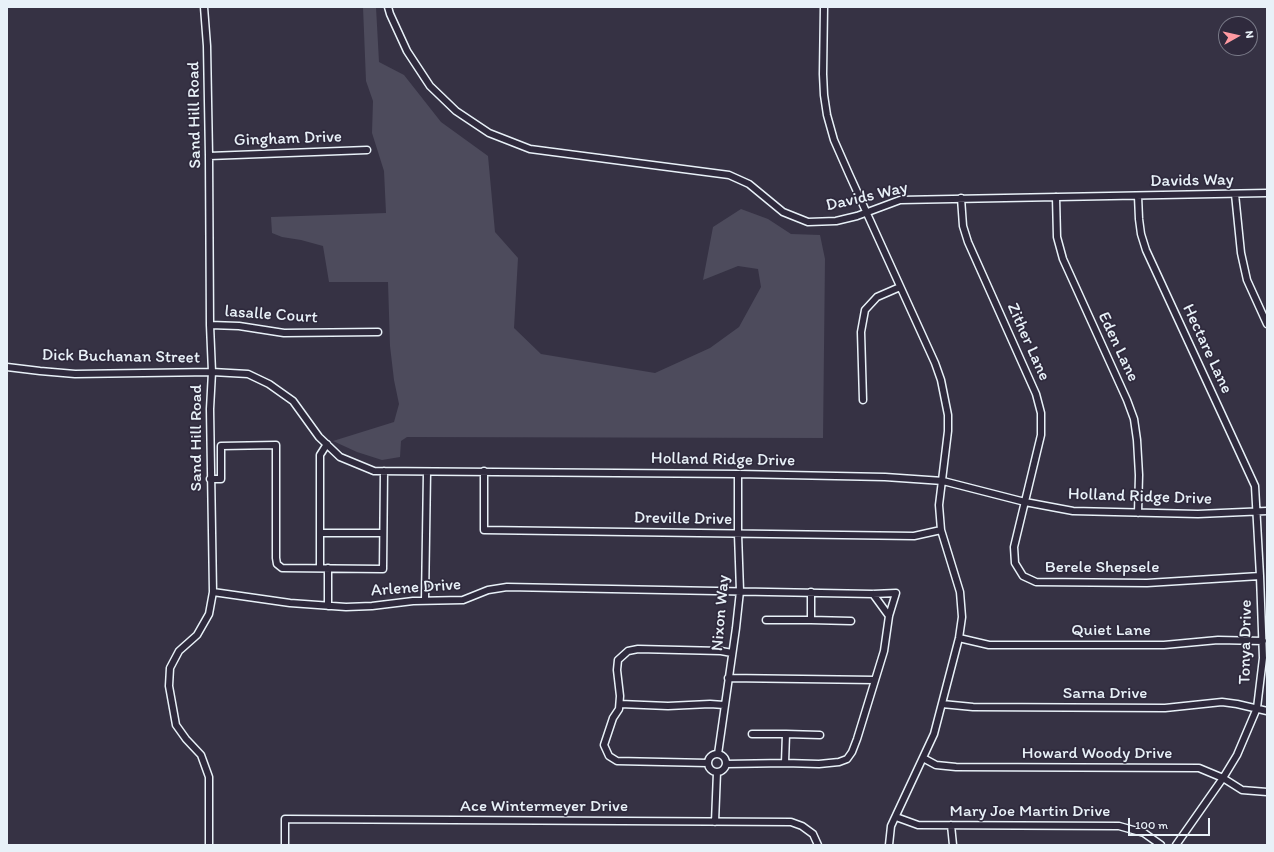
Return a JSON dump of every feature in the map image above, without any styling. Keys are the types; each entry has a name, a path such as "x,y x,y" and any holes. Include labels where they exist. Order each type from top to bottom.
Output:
{"street":[{"name":"Sand Hill Road","path":"204,7 207,46 209,156 210,325 212,372 210,409 210,479 213,592 209,614 197,635 179,651 170,668 169,686 176,725 200,755 210,777 209,845"},
{"name":"Davids Way","path":"388,7 407,51 430,86 456,111 489,133 530,148 729,175 749,184 784,212 808,222 836,221 900,200 1267,193"},
{"path":"824,7 823,74 827,115 839,152 935,363 946,398 948,415 948,431 943,481 938,505 941,530 960,592 962,617 959,638 934,734 891,826 889,845"},
{"name":"Gingham Drive","path":"209,156 367,150"},
{"path":"1235,194 1241,253 1247,280 1267,324"},
{"name":"Hectare Lane","path":"1138,196 1141,234 1146,250 1255,486 1257,512"},
{"name":"Eden Lane","path":"1056,197 1057,237 1063,259 1128,400 1134,419 1139,475 1138,513"},
{"name":"Zither Lane","path":"961,198 963,226 968,242 1036,394 1041,414 1040,435 1025,502"},
{"path":"863,400 861,332 865,310 877,297 900,287"},
{"name":"lasalle Court","path":"210,325 239,326 284,333 378,332"},
{"name":"Dick Buchanan Street","path":"7,367 75,374 212,372"},
{"name":"Holland Ridge Drive","path":"212,372 248,374 269,384 293,401 319,437 340,457 374,471 484,471 885,477 943,481 1025,502 1073,511 1198,514 1267,511"},
{"path":"320,568 320,455 327,444"},
{"path":"210,479 221,479 221,446 276,445 277,564 282,568 383,569 384,471"},
{"name":"Dreville Drive","path":"484,471 484,530 914,536 941,530"},
{"path":"425,600 427,472"},
{"name":"Nixon Way","path":"718,754 740,591 738,474"},
{"name":"Berele Shepsele","path":"1025,502 1014,547 1015,563 1023,576 1036,582 1147,583 1260,576"},
{"name":"Tonya Drive","path":"1176,845 1223,778 1237,755 1257,708 1263,658 1263,641 1257,512"},
{"path":"321,533 383,533"},
{"path":"328,568 328,606"},
{"name":"Arlene Drive","path":"213,592 290,603 328,606 372,606 425,600 464,600 488,590 507,587 873,594 896,593 889,616"},
{"path":"811,592 811,620"},
{"path":"726,764 819,764 839,762 847,759 852,752 857,739 884,651 889,616 873,594"},
{"path":"766,620 851,621"},
{"name":"Quiet Lane","path":"959,638 989,645 1164,646 1218,640 1263,641"},
{"path":"708,763 630,762 617,761 609,756 604,745 613,718 619,709 620,704 616,670 618,660 628,651 638,649 721,651 732,653"},
{"path":"728,678 875,680"},
{"name":"Sarna Drive","path":"942,704 973,707 1165,708 1222,702 1267,711"},
{"path":"620,704 668,706 710,704 724,705"},
{"path":"752,734 820,735"},
{"path":"786,734 786,763"},
{"path":"718,754 724,758 726,764 723,769 717,772 710,769 708,763 711,756 718,754"},
{"name":"Howard Woody Drive","path":"923,758 936,765 956,767 1199,768 1223,778 1242,790 1267,792"},
{"path":"715,822 717,772"},
{"name":"Mary Joe Martin Drive","path":"896,817 918,825 1119,826 1144,833 1161,845"},
{"name":"Ace Wintermeyer Drive","path":"285,845 286,819 791,822 802,826 812,834 818,845"},
{"path":"951,825 953,845"}],"shaded area":[{"path":"363,7 376,7 379,62 404,75 441,122 488,156 495,232 518,258 514,328 541,354 655,373 710,348 739,327 761,287 758,269 738,266 703,280 713,227 741,209 768,219 791,234 820,235 825,259 823,438 407,437 401,441 400,457 382,460 357,452 333,441 394,422 399,404 394,380 390,346 388,282 329,282 323,246 282,237 272,233 271,217 386,213 384,171 372,133 373,101 366,81"}]}
